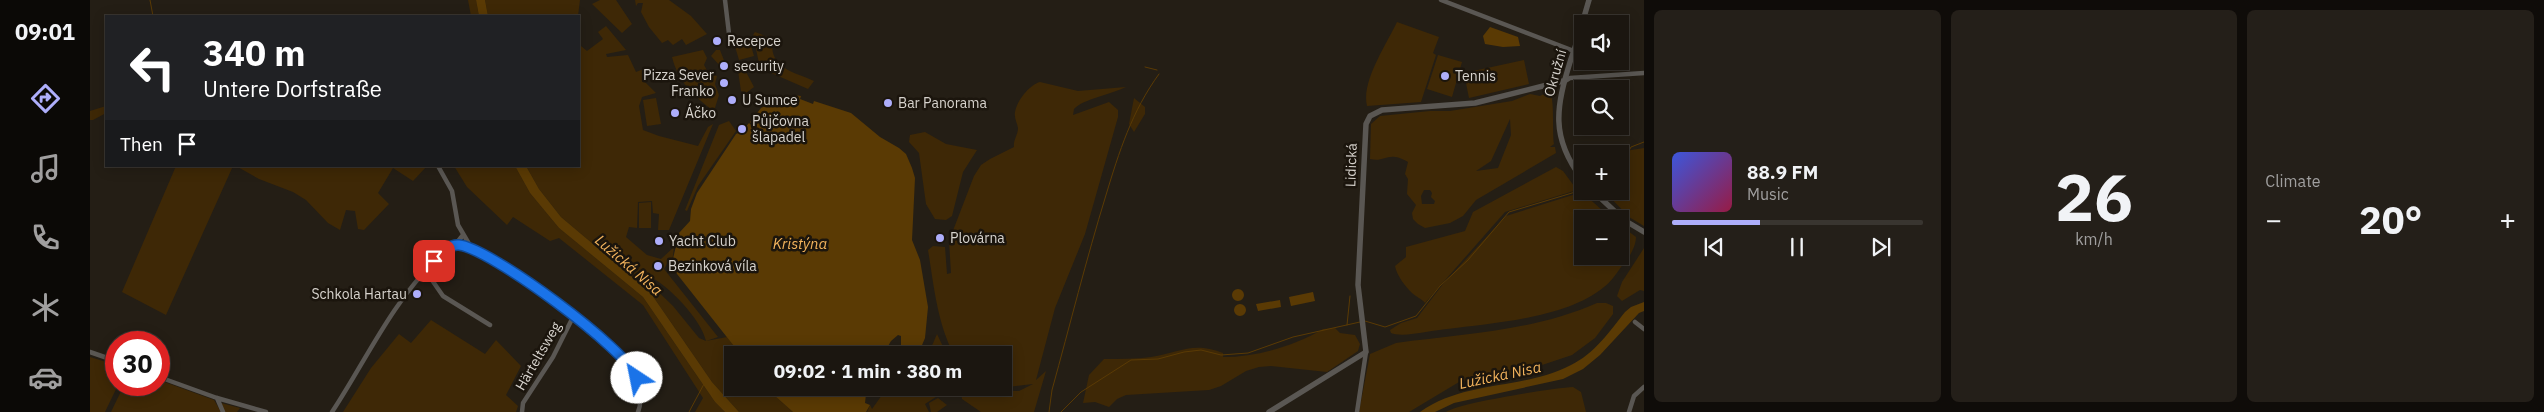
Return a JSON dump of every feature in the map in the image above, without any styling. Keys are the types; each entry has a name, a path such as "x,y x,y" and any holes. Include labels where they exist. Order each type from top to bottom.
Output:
{"street":[{"path":"725,0 730,42"},
{"path":"1441,0 1452,2 1574,51"},
{"name":"Okružní","path":"1585,15 1589,0"},
{"name":"Okružní","path":"1574,51 1563,82 1559,100 1558,122 1568,158 1574,168"},
{"path":"1563,82 1570,78 1644,73"},
{"name":"Lidická","path":"1357,412 1366,352 1358,285 1358,251 1366,124 1370,116 1382,110 1475,103 1563,82"},
{"path":"439,167 452,191 458,225 472,248"},
{"path":"1603,200 1624,220 1644,232"},
{"path":"332,412 408,290 445,250 455,245 463,235"},
{"path":"455,245 472,248 505,266 615,349 632,367 638,382 638,412"},
{"path":"425,270 443,296 490,325"},
{"name":"Härteltsweg","path":"522,412 521,406 553,357 573,317"},
{"path":"1635,322 1644,329"},
{"path":"90,352 105,357"},
{"path":"1269,412 1366,352"},
{"path":"170,381 217,398 266,412"},
{"path":"1629,412 1634,396 1644,387"},
{"path":"217,398 223,412"}],"shaded area":[{"path":"468,0 476,0 479,15 471,15"},
{"path":"485,0 580,0 578,15 488,15"},
{"path":"600,0 616,0 632,24 622,33 592,4"},
{"path":"635,0 669,0 691,16 707,34 686,45 682,39 673,45 668,40 662,43 649,27 641,12 643,3 638,3 636,6"},
{"path":"1397,22 1439,37 1433,53 1436,55 1421,102 1367,106 1366,96 1371,75"},
{"path":"606,26 626,50 606,54 607,57 628,55 636,72 646,68 643,80 656,93 642,97 639,106 643,130 698,146 708,127 713,124 669,230 658,230 659,214 653,213 652,201 638,202 637,228 629,227 626,237 647,255 661,259 674,247 672,263 668,262 664,269 718,337 706,341 727,337 734,346 724,346 724,395 712,382 650,292 561,217 539,189 527,167 580,167 580,42 581,46 587,51 603,39 598,32","holes":["649,276 666,287 691,313 703,332 706,341 699,338 673,306 646,280"]},
{"path":"755,32 769,39 779,63 791,72 814,81 808,89 760,68 753,35"},
{"path":"749,39 754,56 739,60 734,43"},
{"path":"703,50 707,58 704,65 709,74 717,76 715,84 719,95 714,111 688,88 678,74 672,57"},
{"path":"716,50 720,50 725,63 721,67 711,56"},
{"name":"Tennis","path":"1438,55 1462,62 1452,97 1427,89"},
{"path":"1524,60 1529,84 1469,98 1464,73"},
{"path":"737,64 744,68 754,87 746,93 741,91"},
{"path":"1040,82 1078,91 1126,87 1091,99 1074,109 1073,115 1109,102 1118,110 1118,117 1085,234 1055,308 1036,380 1046,371 1034,412 981,412 962,399 961,396 1012,396 1012,391 1019,391 1033,384 1012,387 1012,346 950,346 940,317 928,250 933,246 945,247 947,274 951,273 949,241 974,176 981,165 1014,147 1018,128 1015,116 1016,108 1024,94 1032,86"},
{"path":"1545,89 1549,90 1551,94 1554,144 1550,147 1555,147 1556,153 1476,200 1463,216 1450,223 1425,228 1413,219 1412,213 1416,205 1407,194 1408,179 1405,174 1408,162 1395,157 1370,159 1371,124 1380,116 1450,111 1512,101 1530,94 1540,96 1544,94","holes":["1510,119 1511,135 1498,168 1476,171 1491,161","1424,190 1430,190 1432,193 1431,197 1435,201 1434,204 1422,204 1421,196"]},
{"path":"656,98 661,124 647,126 643,100"},
{"path":"1134,98 1145,107 1145,114 1134,132 1129,124"},
{"path":"105,106 105,114 93,120 90,120 90,111"},
{"path":"729,121 736,131 698,186 687,211 685,210 719,125"},
{"path":"925,132 946,144 977,150 963,172 952,216 946,220 935,219 926,204 919,153 909,142 910,135"},
{"path":"1644,148 1644,226 1629,217 1629,210 1622,210 1613,200 1629,200 1629,150"},
{"path":"176,167 233,167 166,315 122,292"},
{"path":"238,167 426,167 413,181 393,168 378,193 389,204 364,230 358,229 355,211 346,210 340,230 328,223 306,200 293,192 259,179"},
{"path":"455,167 516,167 530,193 559,228 643,297 715,402 725,412 695,412 703,398 643,305 559,238 550,241 513,217 507,225 467,187"},
{"path":"1556,167 1563,171 1574,186 1574,191 1505,212 1425,303 1404,284 1395,266 1406,257 1406,247 1465,231 1473,212"},
{"path":"1574,195 1574,200 1591,200 1602,210 1574,210 1574,265 1623,265 1604,287 1589,297 1570,306 1550,312 1508,321 1441,330 1410,334 1391,333 1390,330 1401,323 1417,318 1443,284 1506,216"},
{"path":"651,202 651,228 639,228 639,203"},
{"path":"1629,232 1636,237 1629,257"},
{"path":"1644,248 1644,291 1640,290 1622,301 1617,296 1622,282"},
{"path":"1597,303 1606,303 1613,306 1613,314 1595,338 1572,355 1515,374 1459,382 1409,412 1359,412 1370,354 1396,343 1524,326 1549,320"},
{"path":"431,320 485,354 496,340 521,366 506,395 518,406 516,412 343,412 371,368 399,334 411,343"},
{"path":"1335,328 1340,333 1355,335 1360,344 1358,351 1327,372 1271,366 1259,367 1246,371 1221,386 1209,390 1126,395 1117,399 1109,407 1095,402 1083,403 1089,375 1104,359 1151,357 1194,348 1203,348 1223,353 1223,357 1249,355 1262,353 1300,341 1323,329"},
{"path":"937,334 943,346 932,346"},
{"path":"90,357 105,362 105,396 113,396 105,412 90,412"},
{"path":"170,384 214,400 221,412 111,412 119,396 170,396"},
{"path":"1573,387 1581,392 1586,412 1446,412 1454,408 1486,400"},
{"path":"725,396 775,396 793,412 739,412"},
{"path":"881,396 937,396 925,404 929,412 867,412 870,405 872,409"},
{"path":"938,398 947,405 937,412 931,412 929,403"},
{"path":"221,403 240,408 237,412 225,412"}],"water":[{"path":"476,0 485,0 488,15 479,15"},
{"path":"1490,27 1518,37 1520,46 1503,47 1485,44 1483,36"},
{"name":"Kristýna","path":"793,95 801,96 800,99 813,104 814,101 851,113 880,137 906,154 915,178 912,240 920,260 928,307 925,338 922,346 901,346 901,336 898,335 888,346 734,346 677,274 672,263 679,233 690,221 691,209 697,193 736,134 742,131 749,123 758,131 750,122 761,108"},
{"path":"516,167 527,167 539,189 561,217 650,292 712,382 739,412 725,412 715,402 643,297 559,228 530,193"},
{"path":"1236,289 1240,289 1244,295 1240,301 1236,301 1232,297 1232,293"},
{"path":"1313,292 1315,301 1291,306 1289,297"},
{"path":"1280,300 1281,307 1258,311 1256,304"},
{"path":"1644,302 1644,311 1639,313 1600,355 1583,369 1563,379 1454,403 1435,412 1420,412 1437,402 1456,395 1553,373 1571,365 1587,355 1625,312 1631,307"},
{"path":"1238,304 1242,304 1246,310 1242,316 1238,316 1234,312 1234,308"},
{"path":"775,396 866,396 865,403 870,405 866,412 793,412"}],"waterway":[{"path":"150,0 153,15"},
{"path":"1145,67 1157,70"},
{"path":"1049,412 1052,390 1116,163 1127,132 1141,102 1159,74"},
{"path":"1629,151 1631,147 1644,142"},
{"path":"1365,321 1385,327 1416,316 1440,286 1468,260 1509,212 1574,192"},
{"path":"1347,325 1350,296"},
{"path":"1061,412 1081,392 1131,360 1158,359 1184,352 1201,350 1221,355 1248,353 1293,337 1360,322"},
{"path":"689,412 704,384"}],"place":[{"name":"Recepce","path":"717,41"},
{"name":"security","path":"724,66"},
{"name":"Tennis","path":"1445,76"},
{"name":"Pizza Sever Franko","path":"724,83"},
{"name":"U Sumce","path":"732,100"},
{"name":"Bar Panorama","path":"888,103"},
{"name":"Áčko","path":"675,113"},
{"name":"Půjčovna šlapadel","path":"742,129"},
{"name":"Plovárna","path":"940,238"},
{"name":"Yacht Club","path":"659,241"},
{"name":"Bezinková víla","path":"658,266"},
{"name":"Schkola Hartau","path":"417,294"}],"route":[{"path":"434,261 445,250 455,245 472,248 488,256 541,292 615,349 632,367 637,378"}],"water label":[{"name":"Lužická Nisa","path":"629,265"},
{"name":"Lužická Nisa","path":"1500,375"}]}
